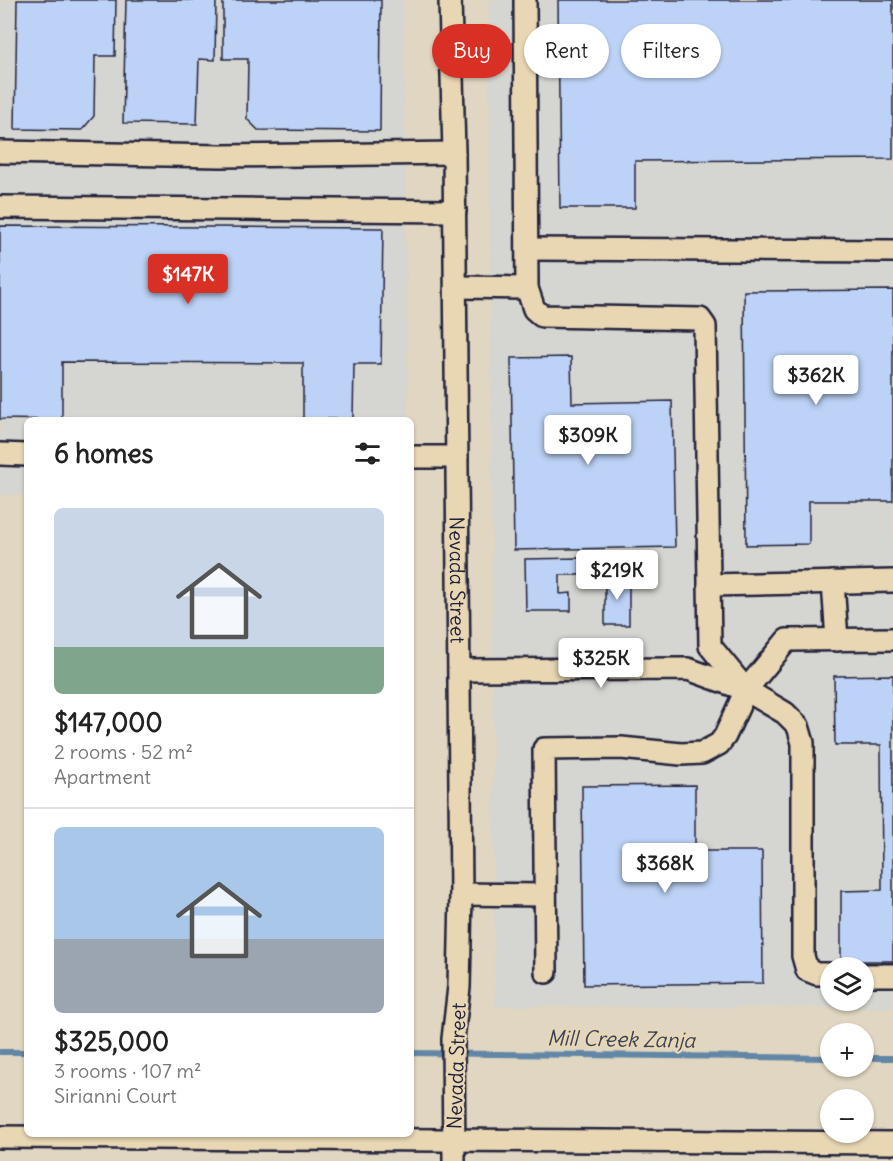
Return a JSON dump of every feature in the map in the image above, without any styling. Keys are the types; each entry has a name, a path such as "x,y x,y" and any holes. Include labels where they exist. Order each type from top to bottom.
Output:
{"street":[{"name":"Nevada Street","path":"450,0 455,211 460,670 459,987 453,1039 454,1151"},
{"path":"525,0 527,288 534,309 542,316 700,319 705,326 710,646 746,690"},
{"path":"0,152 221,156 454,153"},
{"path":"0,207 455,211"},
{"path":"527,249 893,251"},
{"path":"456,287 527,288"},
{"path":"0,454 24,455"},
{"path":"414,457 457,457"},
{"path":"709,585 893,581"},
{"path":"833,582 837,640"},
{"path":"546,972 544,749 621,748 681,754 702,753 719,744 746,690 787,640 893,639"},
{"path":"460,670 688,669 746,690 784,713 798,726 803,742 803,956 807,970 820,974"},
{"path":"460,894 545,895"},
{"path":"874,975 893,975"},
{"path":"0,1137 454,1151 893,1143"}],"shaded area":[{"path":"0,0 403,0 408,417 24,417 24,495 0,495"},
{"path":"489,0 893,0 893,1008 874,1008 874,957 820,957 820,1008 495,1006 489,78 512,78 512,24 489,24"}],"building":[{"path":"17,0 116,0 115,56 95,56 94,116 82,130 15,129"},
{"path":"126,0 216,0 215,60 199,59 197,124 123,123"},
{"path":"223,0 381,0 380,131 258,130 247,119 248,59 223,59"},
{"path":"558,0 893,0 893,159 635,161 635,208 560,208 559,78 609,78 609,24 558,24"},
{"path":"0,226 383,228 381,364 354,364 353,417 303,417 303,363 62,362 62,417 0,419"},
{"path":"893,290 893,501 809,501 809,544 746,545 744,291"},
{"path":"571,357 572,403 672,401 675,547 514,550 511,358"},
{"path":"580,558 580,575 560,575 560,594 571,593 571,611 526,611 525,559"},
{"path":"605,576 629,577 629,625 605,625"},
{"path":"893,675 893,961 874,961 874,957 841,957 841,891 882,890 881,745 835,745 834,676"},
{"path":"695,785 695,851 762,851 763,983 584,985 582,786"}],"waterway":[{"name":"Mill Creek Zanja","path":"0,1052 24,1052"},
{"name":"Mill Creek Zanja","path":"414,1053 820,1058"},
{"name":"Mill Creek Zanja","path":"874,1058 893,1058"}]}
